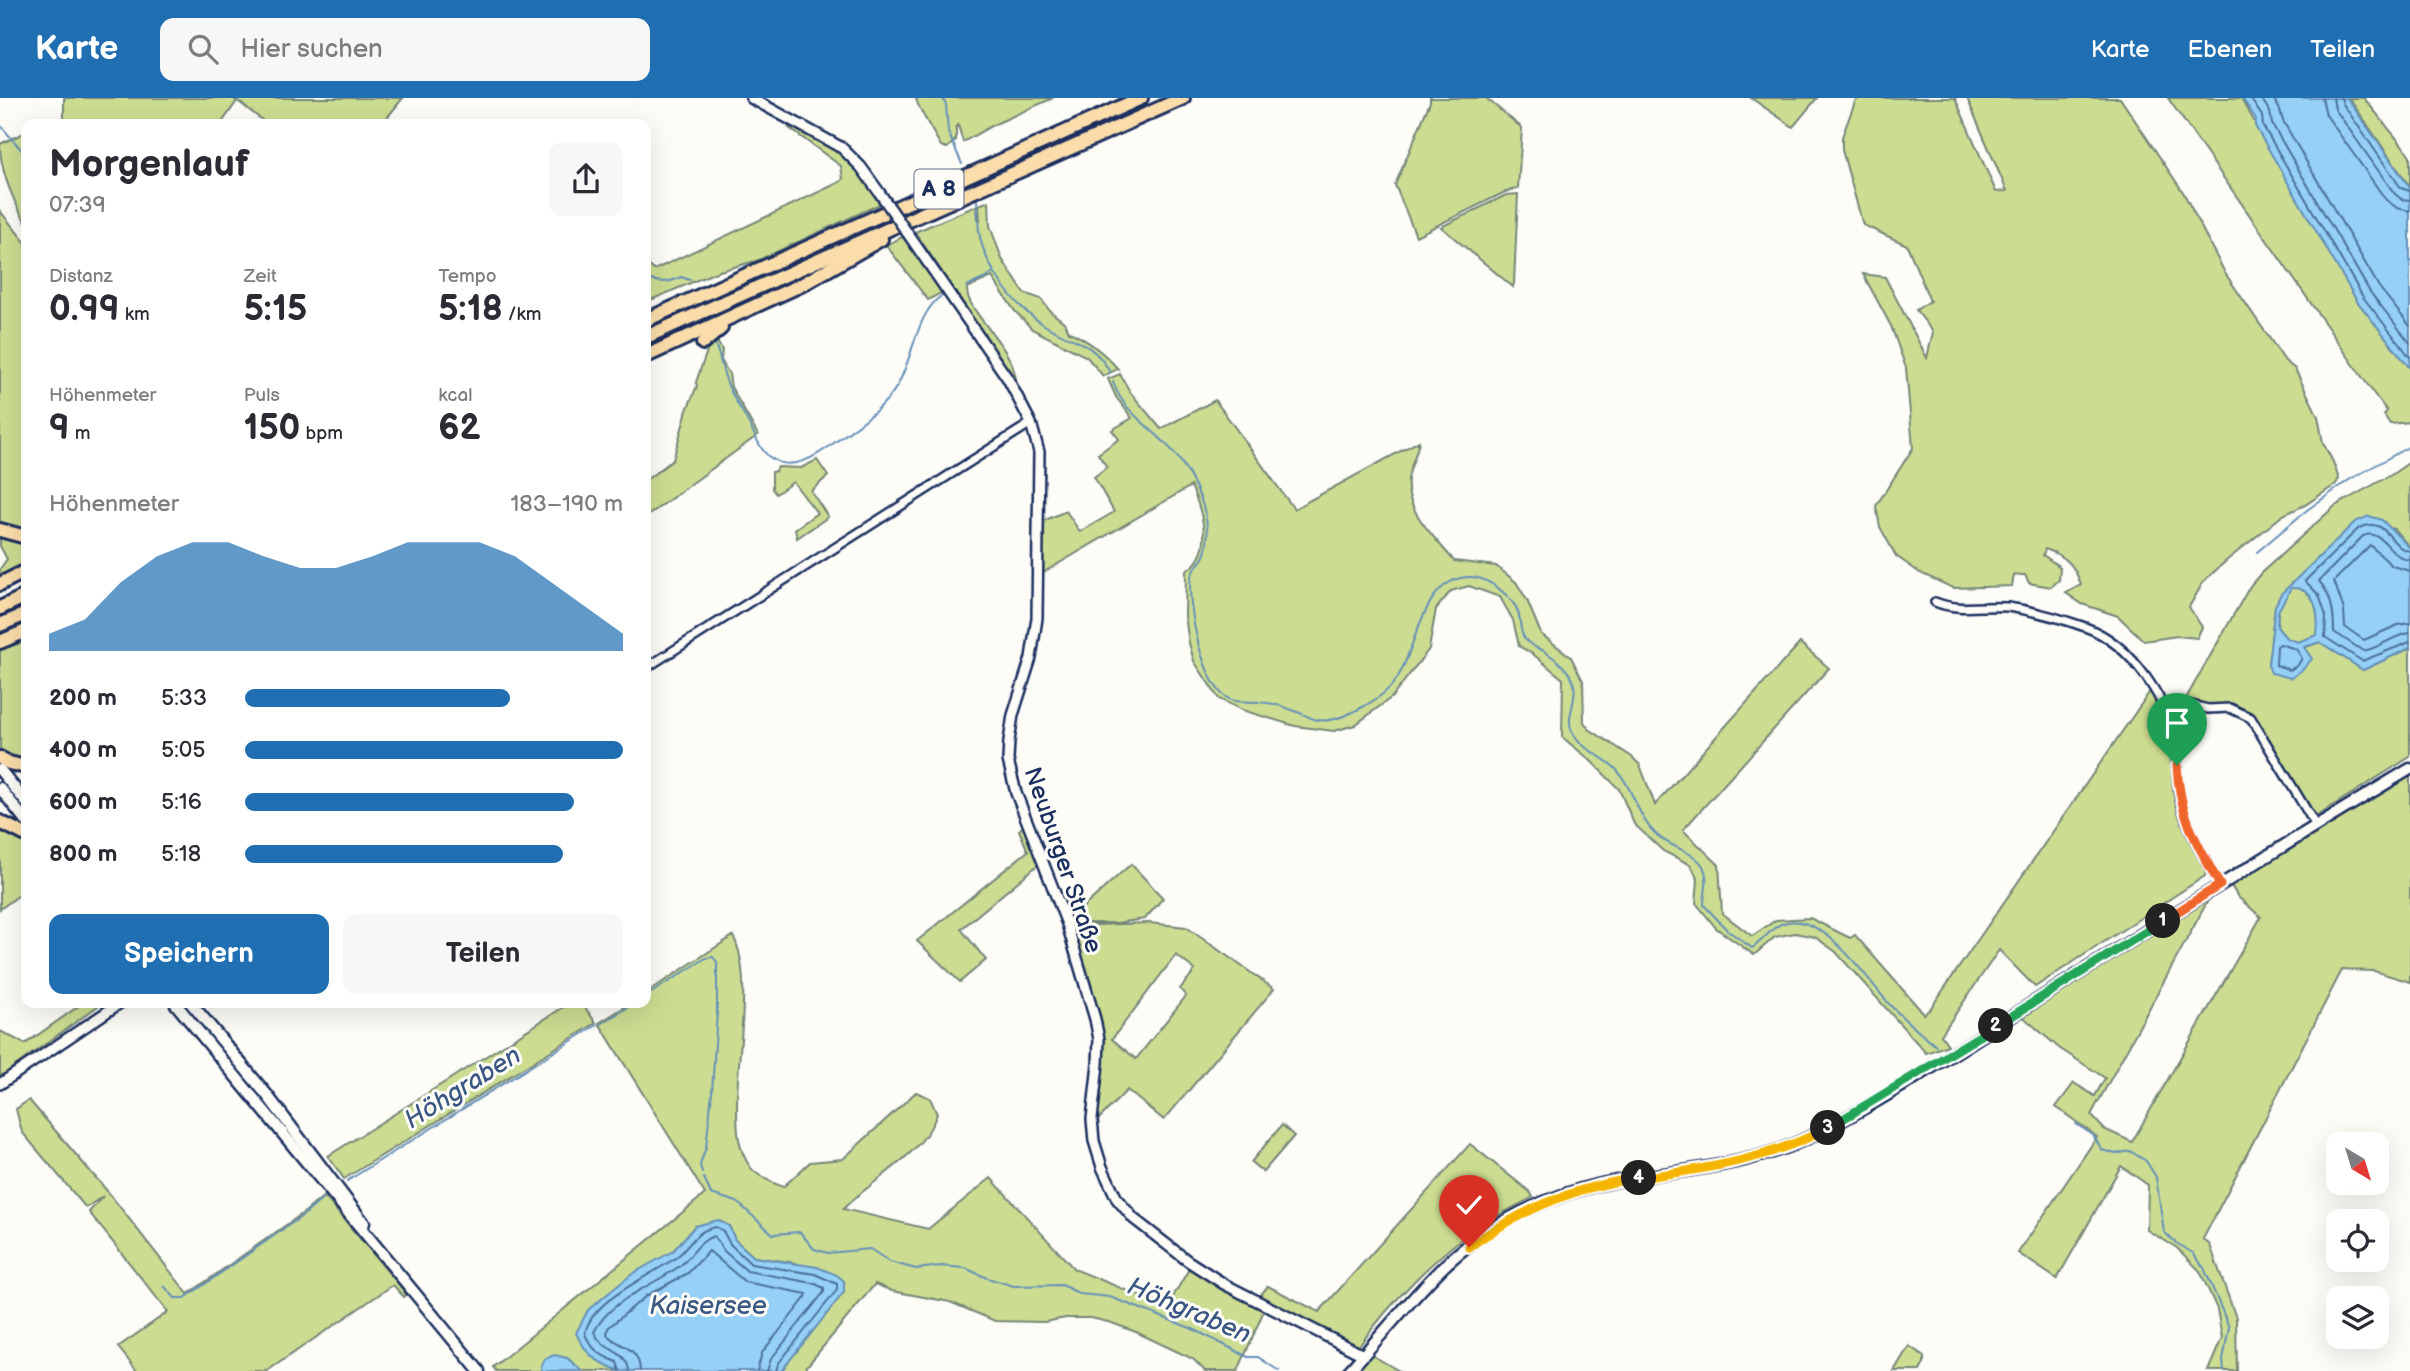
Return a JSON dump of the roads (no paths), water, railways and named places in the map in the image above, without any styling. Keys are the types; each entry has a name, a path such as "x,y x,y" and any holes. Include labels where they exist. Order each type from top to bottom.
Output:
{"highway":[{"name":"A 8","path":"651,318 1141,98"},
{"name":"A 8","path":"651,335 1183,98"},
{"path":"651,354 741,314 838,265 907,221"},
{"path":"703,343 716,330 741,314"},
{"path":"0,530 21,536"},
{"path":"0,584 21,574"},
{"path":"0,608 21,598"},
{"path":"0,625 21,616"},
{"path":"0,643 21,633"},
{"path":"0,643 21,638"},
{"path":"0,758 21,766"},
{"path":"0,822 21,832"}],"main road":[{"path":"1349,1371 1443,1267 1490,1232 1519,1215 1558,1197 1594,1186 1719,1167 1789,1147 1813,1136 1951,1054 2410,769"},
{"path":"0,770 21,796"},
{"path":"0,788 21,815"},
{"path":"179,1008 479,1371"},
{"path":"195,1008 267,1095 405,1280"}],"street":[{"name":"Neuburger Straße","path":"751,98 842,148 861,167 1008,379 1031,423 1039,452 1037,618 1031,658 1013,715 1008,760 1016,793 1067,924 1095,1019 1099,1039 1092,1119 1094,1141 1116,1199 1134,1219 1188,1261 1224,1284 1363,1355"},
{"path":"651,665 1031,423"},
{"path":"1935,602 1963,609 2006,607 2051,615 2090,629 2114,644 2135,664 2155,690 2164,708 2176,751 2181,806 2193,836 2220,885"},
{"path":"2164,708 2179,702 2208,709 2230,708 2251,718 2316,826"},
{"path":"89,1022 104,1008"},
{"path":"0,1084 112,1008"}],"water":[{"path":"2242,98 2347,98 2410,188 2410,368 2357,301 2255,126 2256,119"},
{"path":"2369,516 2382,520 2410,548 2410,648 2363,670 2320,642 2304,647 2312,659 2291,678 2271,673 2268,665 2275,606 2281,594 2355,522","holes":["2291,588 2300,589 2311,597 2317,611 2318,627 2317,635 2298,642 2286,638 2277,627 2278,611"]},
{"name":"Kaisersee","path":"718,1220 729,1226 735,1240 754,1257 817,1267 837,1275 844,1281 844,1292 781,1371 620,1371 589,1353 576,1333 588,1310 632,1274 673,1251 695,1226"},
{"path":"554,1355 567,1358 582,1371 542,1371 545,1359"}],"waterway":[{"path":"943,98 948,132 962,164"},
{"path":"0,125 21,149"},
{"path":"977,200 982,246 1003,286 1034,318 1089,348 1110,372"},
{"path":"967,286 993,272"},
{"path":"651,280 664,282 681,277 690,280"},
{"path":"713,340 731,391 761,447 767,455 779,462 796,463 828,448 891,395 902,375 920,325 941,296"},
{"path":"1113,382 1129,409 1178,458 1202,503 1208,538 1203,558 1192,574 1191,606 1205,664 1221,693 1231,700 1274,704 1318,720 1349,714 1372,702 1396,680 1423,617 1441,588 1454,580 1471,577 1485,580 1511,600 1527,641 1553,657 1570,674 1575,690 1570,722 1577,739 1616,769 1650,828 1668,843 1693,856 1703,866 1706,881 1704,905 1727,930 1752,948 1781,924 1797,922 1813,926 1844,950 1892,1007 1936,1046"},
{"path":"2257,552 2307,510 2349,480 2410,446"},
{"name":"Höhgraben","path":"651,993 706,958 713,957 717,962 712,1092 706,1147 700,1165 702,1173"},
{"name":"Höhgraben","path":"601,1024 627,1008"},
{"name":"Höhgraben","path":"347,1181 597,1025"},
{"path":"2076,1124 2093,1135 2102,1150 2116,1154 2130,1151 2146,1161 2156,1177 2164,1232 2193,1253 2204,1268 2229,1327 2223,1360 2224,1371"},
{"name":"Höhgraben","path":"704,1178 711,1194 737,1202 773,1234 800,1232 814,1249 828,1253 870,1249 890,1262 916,1269 941,1266 965,1268 1014,1286 1062,1285 1080,1294 1110,1297 1193,1329 1248,1357 1258,1357 1279,1371"},
{"name":"Höhgraben","path":"164,1286 175,1298 185,1298 305,1214 326,1196"}]}
